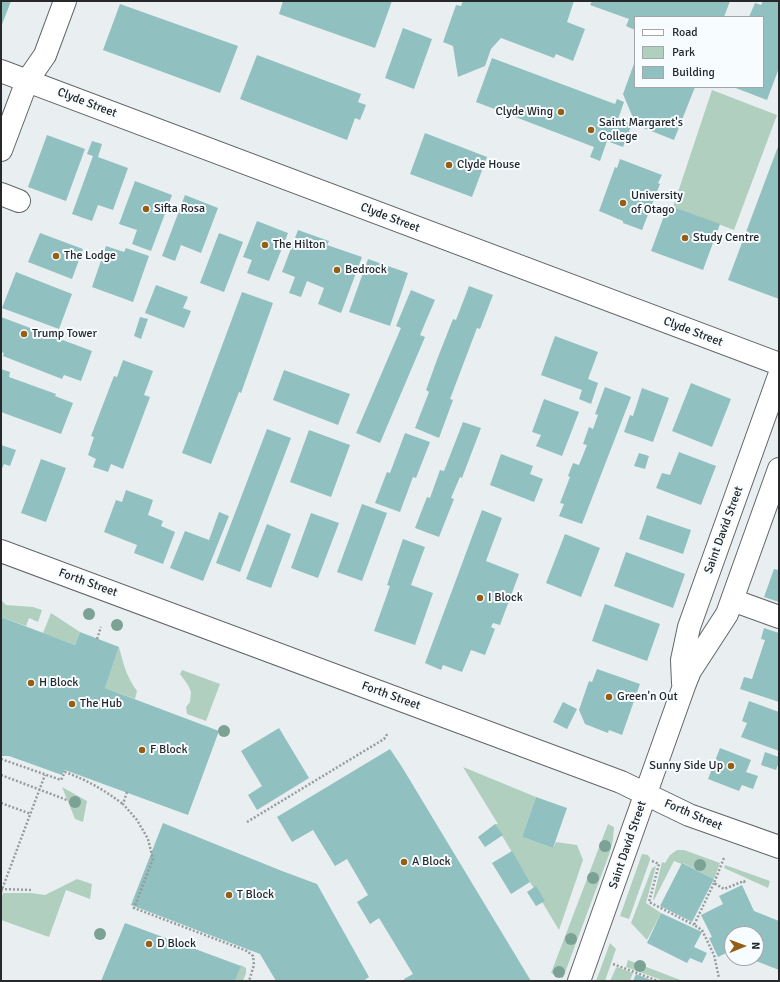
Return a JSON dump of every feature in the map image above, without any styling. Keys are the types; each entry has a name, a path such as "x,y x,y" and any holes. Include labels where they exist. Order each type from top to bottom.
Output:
{"street":[{"path":"1,150 27,81 45,55 65,1"},
{"name":"Clyde Street","path":"1,71 779,364"},
{"name":"Saint David Street","path":"684,686 682,660 689,627 779,376"},
{"name":"Saint David Street","path":"579,981 684,686 690,671 727,614 779,468"},
{"name":"Forth Street","path":"1,551 621,782 689,816 779,847"},
{"path":"732,600 779,618"}],"path":[{"path":"98,639 102,627"},
{"path":"247,822 384,739 388,734"},
{"path":"1,759 61,780 65,772 84,779 105,790 123,804 137,820 148,839 153,859 134,908 247,951 253,956 254,965 248,981"},
{"path":"1,775 67,800"},
{"path":"33,890 1,890 45,775"},
{"path":"123,804 127,792"},
{"path":"1,803 30,814"},
{"path":"694,925 724,858"},
{"path":"652,861 659,864 649,902 702,930 714,955 719,978"},
{"path":"714,883 724,889 744,881 745,884"},
{"path":"613,964 658,981"}],"green space":[{"path":"712,90 777,115 734,230 673,207"},
{"path":"1,600 6,605 33,607 42,610 38,622 29,618 26,626 1,617"},
{"path":"51,613 80,632 75,645 43,633"},
{"path":"119,647 128,675 137,691 135,699 105,688"},
{"path":"182,670 220,684 206,721 187,714 186,707 190,702 191,692 180,674"},
{"path":"463,767 536,797 522,837 553,848 556,842 577,845 583,860 559,930 495,824 498,824"},
{"path":"62,787 87,801 83,822 75,819"},
{"path":"608,824 614,827 610,852 563,978 551,973"},
{"path":"677,850 684,850 720,863 714,879 683,863 674,861 654,900 662,862 665,863 670,855"},
{"path":"642,854 648,855 650,860 629,919 620,916"},
{"path":"725,865 770,881 768,888 724,868"},
{"path":"656,866 646,903 661,913 647,940 631,923 652,868"},
{"path":"77,879 92,884 90,899 66,890 49,937 1,920 1,900 3,893 31,893 45,895"},
{"path":"610,943 616,949 605,981 596,981"},
{"path":"628,960 683,981 664,981 626,967"},
{"path":"241,965 246,968 243,981 235,981"},
{"path":"617,967 633,973 630,981 610,981"}],"building":[{"path":"1,1 11,1 1,27"},
{"path":"283,1 392,1 375,48 279,14"},
{"path":"463,1 574,1 567,22 585,29 573,61 556,54 554,58 501,38 491,49 485,66 458,77 453,46 443,42 456,5 461,6"},
{"path":"592,1 730,1 724,16 634,16 634,30 626,26 629,19 590,5"},
{"path":"763,1 779,1 779,68 767,100 736,88 764,88 764,16 749,16 755,3 761,5"},
{"path":"120,4 238,46 220,93 103,50"},
{"path":"403,28 432,39 414,89 385,78"},
{"path":"257,55 361,94 358,102 366,105 360,120 355,118 347,140 240,99"},
{"name":"Clyde Wing","path":"492,58 615,104 617,99 624,102 618,119 632,124 623,147 607,141 600,161 590,157 594,147 476,102"},
{"path":"634,64 634,88 695,88 674,140 636,125 623,94"},
{"name":"Clyde House","path":"425,133 487,157 472,197 410,174"},
{"path":"47,135 85,149 66,201 28,187"},
{"path":"92,141 102,144 98,157 128,168 113,210 98,205 92,221 72,214 93,156 87,154"},
{"path":"779,144 779,299 728,280"},
{"path":"620,159 662,175 642,230 623,223 623,221 599,211 615,167 617,168"},
{"name":"Sifta Rosa","path":"135,181 172,195 151,251 132,244 137,230 119,224"},
{"path":"185,195 218,208 201,253 181,245 175,261 162,256"},
{"name":"Study Centre","path":"668,205 720,224 703,270 651,251"},
{"name":"The Hilton","path":"257,221 288,233 269,281 247,273 252,260 243,257"},
{"path":"298,230 329,241 327,245 362,257 341,313 318,304 324,288 307,281 301,297 289,293 295,277 282,272"},
{"name":"The Lodge","path":"40,233 83,249 72,279 28,262"},
{"path":"219,233 243,242 224,292 200,283"},
{"path":"106,246 124,252 126,248 149,256 133,302 92,287"},
{"path":"368,259 408,273 390,326 349,312"},
{"path":"16,272 72,294 59,329 2,308"},
{"path":"156,285 188,297 183,308 191,311 184,328 145,313"},
{"path":"469,286 493,295 480,329 477,328 450,399 453,400 439,438 415,428 429,392 426,390 438,357 453,319 456,320"},
{"path":"411,290 435,300 420,335 425,337 380,443 356,433 401,328 396,326"},
{"path":"242,292 273,303 241,393 239,392 211,464 182,453"},
{"name":"Trump Tower","path":"1,317 92,351 81,381 64,375 62,379 3,356 4,353 1,352"},
{"path":"140,317 148,319 141,339 134,336"},
{"path":"555,336 598,352 588,379 598,383 591,404 579,399 582,390 541,375"},
{"path":"123,360 153,371 144,395 150,397 123,469 111,464 108,472 93,467 96,459 88,455 94,437 91,436 114,376 117,377"},
{"path":"1,369 10,372 9,377 56,394 55,396 73,403 61,434 1,412"},
{"path":"284,370 350,394 338,425 273,400"},
{"path":"691,383 731,399 712,447 672,431"},
{"path":"605,387 631,397 582,524 559,516 564,504 560,503 570,477 568,476 573,463 579,465 587,445 583,444 589,427 593,429 598,415 595,414"},
{"path":"642,388 669,398 653,442 624,432 630,415 633,416"},
{"path":"544,399 579,412 562,456 536,446 541,435 532,432"},
{"path":"463,422 481,428 462,478 460,477 451,498 454,499 439,537 415,528 427,497 430,498 440,470 444,471"},
{"path":"267,429 291,438 240,572 216,563"},
{"path":"309,430 350,445 331,497 290,482"},
{"path":"405,433 430,442 416,478 413,477 400,512 375,503 387,472 390,473"},
{"path":"1,445 16,450 10,466 4,464 1,471"},
{"path":"679,452 716,466 701,505 656,488 662,473 670,475"},
{"path":"639,453 649,456 645,469 634,466"},
{"path":"501,454 533,466 530,474 543,479 534,502 490,485"},
{"path":"41,459 66,468 46,522 21,513"},
{"path":"126,490 153,500 148,515 163,521 161,526 175,532 163,564 134,553 137,545 104,532 116,500 122,502"},
{"path":"362,504 387,513 362,581 337,572"},
{"name":"I Block","path":"482,510 502,518 486,561 519,574 500,625 493,623 491,627 495,629 485,655 471,650 462,672 443,665 441,670 425,663"},
{"path":"219,512 229,516 203,581 170,568 185,531 209,540"},
{"path":"311,513 339,523 318,578 291,568"},
{"path":"647,515 691,530 683,554 639,539"},
{"path":"267,524 291,534 271,588 246,579"},
{"path":"565,534 600,548 581,597 546,583"},
{"path":"403,539 425,547 411,585 433,593 415,645 374,631 390,586 387,585"},
{"path":"626,552 685,574 673,608 614,586"},
{"path":"774,569 779,570 779,602 764,597"},
{"path":"605,604 660,624 647,661 592,641"},
{"path":"1,617 75,645 80,632 119,647 105,688 219,731 188,815 65,770 62,775 9,756 1,756"},
{"path":"764,628 779,633 779,702 740,689 744,677 752,679 765,640 761,639"},
{"name":"Green'n Out","path":"597,669 640,684 622,735 609,730 608,733 585,724 579,710 589,681 592,682"},
{"path":"749,701 779,712 779,751 741,737 747,723 742,721"},
{"path":"563,702 577,709 567,729 553,722"},
{"path":"279,728 309,778 257,810 248,795 262,786 241,751"},
{"name":"Sunny Side Up","path":"720,748 751,760 746,772 758,776 753,789 742,785 739,791 708,779"},
{"name":"A Block","path":"390,749 531,981 405,981 404,979 413,974 379,918 370,924 357,902 368,895 347,859 335,866 313,830 292,842 277,817"},
{"path":"765,752 779,757 776,770 761,765"},
{"path":"536,797 567,808 553,848 522,837"},
{"name":"T Block","path":"163,823 317,884 369,977 363,981 276,981 260,954 131,905"},
{"path":"495,824 503,835 485,847 478,837"},
{"path":"512,851 530,882 511,894 492,863"},
{"path":"682,863 714,879 692,922 660,906"},
{"path":"742,885 754,911 779,921 779,970 764,964 764,926 724,926 724,954 718,957 709,938 712,937 701,915 723,904 719,896"},
{"path":"536,886 545,901 536,906 527,892"},
{"path":"661,913 702,932 694,947 707,953 702,963 690,958 687,963 647,943"},
{"name":"D Block","path":"125,923 241,966 235,981 101,981"},
{"path":"636,974 653,981 633,981"}],"place":[{"name":"Clyde Wing","path":"561,112"},
{"name":"Saint Margaret's College","path":"591,130"},
{"name":"Clyde House","path":"449,165"},
{"name":"University of Otago","path":"623,203"},
{"name":"Sifta Rosa","path":"146,209"},
{"name":"Study Centre","path":"685,238"},
{"name":"The Hilton","path":"265,245"},
{"name":"The Lodge","path":"56,256"},
{"name":"Bedrock","path":"337,270"},
{"name":"Trump Tower","path":"24,334"},
{"name":"I Block","path":"480,598"},
{"name":"H Block","path":"31,683"},
{"name":"Green'n Out","path":"609,697"},
{"name":"The Hub","path":"72,704"},
{"name":"F Block","path":"142,750"},
{"name":"Sunny Side Up","path":"731,766"},
{"name":"A Block","path":"404,862"},
{"name":"T Block","path":"229,895"},
{"name":"D Block","path":"149,944"}]}
